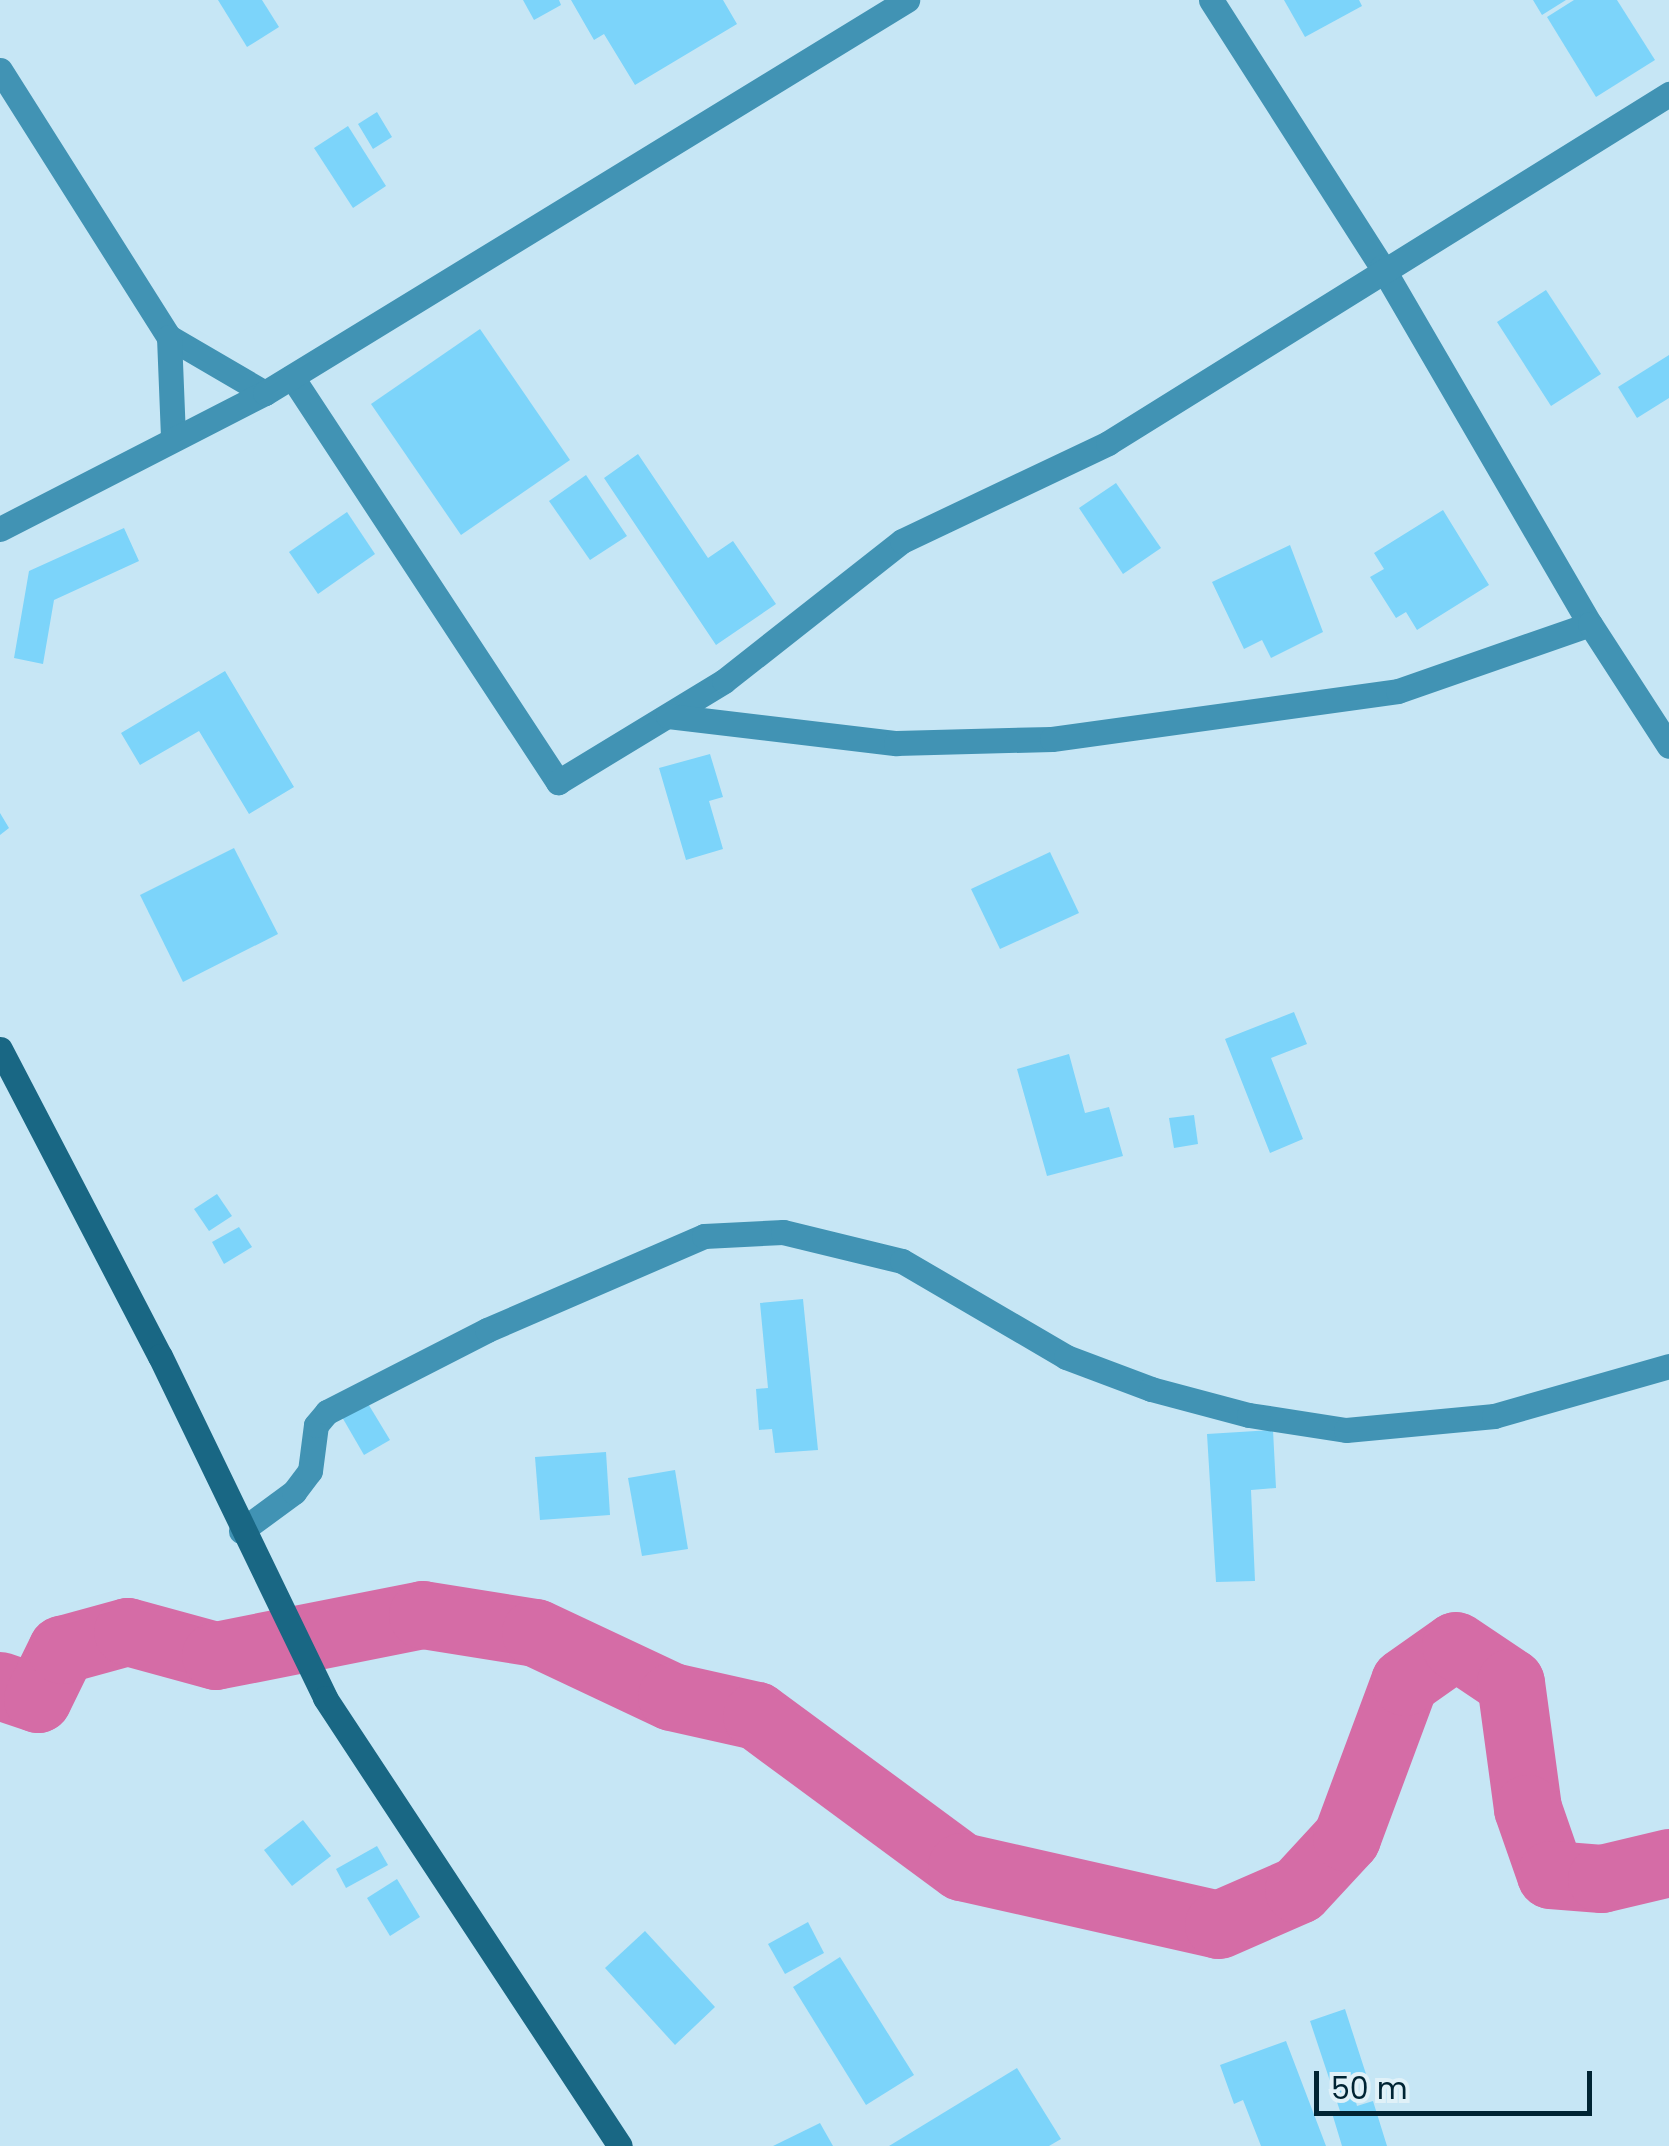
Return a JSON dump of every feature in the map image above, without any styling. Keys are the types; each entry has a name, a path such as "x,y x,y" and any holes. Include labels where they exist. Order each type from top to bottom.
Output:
{"main road":[{"path":"0,1049 160,1356 272,1600 324,1698 620,2146"}],"street":[{"path":"0,529 265,393 907,0"},
{"path":"1212,0 1382,267 1590,624 1669,746"},
{"path":"0,70 170,337 265,393"},
{"path":"292,377 558,782 724,681 902,541 1108,443 1382,267 1669,94"},
{"path":"170,337 173,438"},
{"path":"668,716 896,744 1052,739 1398,691 1590,624"},
{"path":"241,1531 294,1492 310,1471 316,1426 327,1412 487,1330 704,1236 783,1232 902,1262 1083,1364 1249,1415 1346,1430 1494,1416 1669,1366"}],"building":[{"path":"218,0 262,0 279,27 247,47"},
{"path":"523,0 559,0 561,5 534,20"},
{"path":"571,0 723,0 737,24 635,85 604,34 594,40"},
{"path":"1284,0 1359,0 1362,6 1305,37"},
{"path":"1533,0 1566,0 1542,15"},
{"path":"1574,0 1617,0 1655,60 1596,97 1547,17"},
{"path":"377,112 392,137 373,149 358,124"},
{"path":"348,126 386,186 353,208 314,148"},
{"path":"1546,290 1601,374 1551,406 1497,322"},
{"path":"480,329 570,460 461,535 371,404"},
{"path":"1669,355 1669,398 1637,418 1618,387"},
{"path":"638,454 708,558 733,541 776,604 716,645 604,478"},
{"path":"586,475 627,536 590,560 549,501"},
{"path":"1116,483 1161,548 1123,574 1079,508"},
{"path":"1443,510 1489,585 1417,630 1406,612 1396,618 1370,577 1384,569 1374,553"},
{"path":"347,512 375,554 318,594 289,552"},
{"path":"124,528 139,561 54,600 43,664 14,658 29,571"},
{"path":"1290,545 1323,632 1271,658 1262,640 1244,649 1212,582"},
{"path":"225,671 294,787 249,814 199,731 140,765 121,733"},
{"path":"710,754 723,797 709,801 723,849 686,860 659,768"},
{"path":"0,813 9,828 0,835"},
{"path":"234,848 278,934 183,982 140,895"},
{"path":"1050,852 1079,913 1000,949 971,889"},
{"path":"1294,1012 1307,1044 1271,1058 1303,1139 1270,1153 1225,1039"},
{"path":"1069,1054 1085,1113 1109,1107 1123,1156 1047,1176 1017,1069"},
{"path":"1194,1115 1198,1144 1174,1148 1169,1118"},
{"path":"217,1194 232,1216 209,1231 194,1209"},
{"path":"239,1227 252,1247 224,1264 212,1242"},
{"path":"803,1299 818,1450 775,1453 772,1429 759,1430 756,1389 768,1388 760,1303"},
{"path":"367,1402 390,1440 364,1455 342,1417"},
{"path":"1273,1430 1276,1488 1251,1490 1255,1581 1216,1582 1207,1434"},
{"path":"606,1452 610,1515 540,1520 535,1457"},
{"path":"675,1470 688,1549 642,1556 628,1478"},
{"path":"303,1820 331,1856 292,1886 264,1850"},
{"path":"377,1846 388,1865 346,1888 336,1869"},
{"path":"397,1879 420,1917 390,1936 367,1898"},
{"path":"808,1922 824,1953 785,1974 768,1944"},
{"path":"645,1931 715,2007 675,2045 605,1968"},
{"path":"840,1957 914,2075 866,2105 793,1987"},
{"path":"1345,2009 1366,2074 1350,2079 1357,2106 1373,2101 1387,2146 1342,2146 1332,2113 1340,2111 1310,2021"},
{"path":"1286,2041 1326,2146 1261,2146 1243,2100 1234,2104 1220,2065"},
{"path":"1017,2068 1061,2139 1049,2146 889,2146"},
{"path":"820,2123 833,2146 773,2146"}],"waterway":[{"path":"0,1686 38,1699 62,1650 128,1632 216,1656 423,1615 536,1633 672,1697 757,1716 962,1867 1219,1925 1299,1890 1347,1838 1405,1682 1456,1646 1511,1683 1528,1809 1551,1875 1602,1879 1669,1863"}]}
